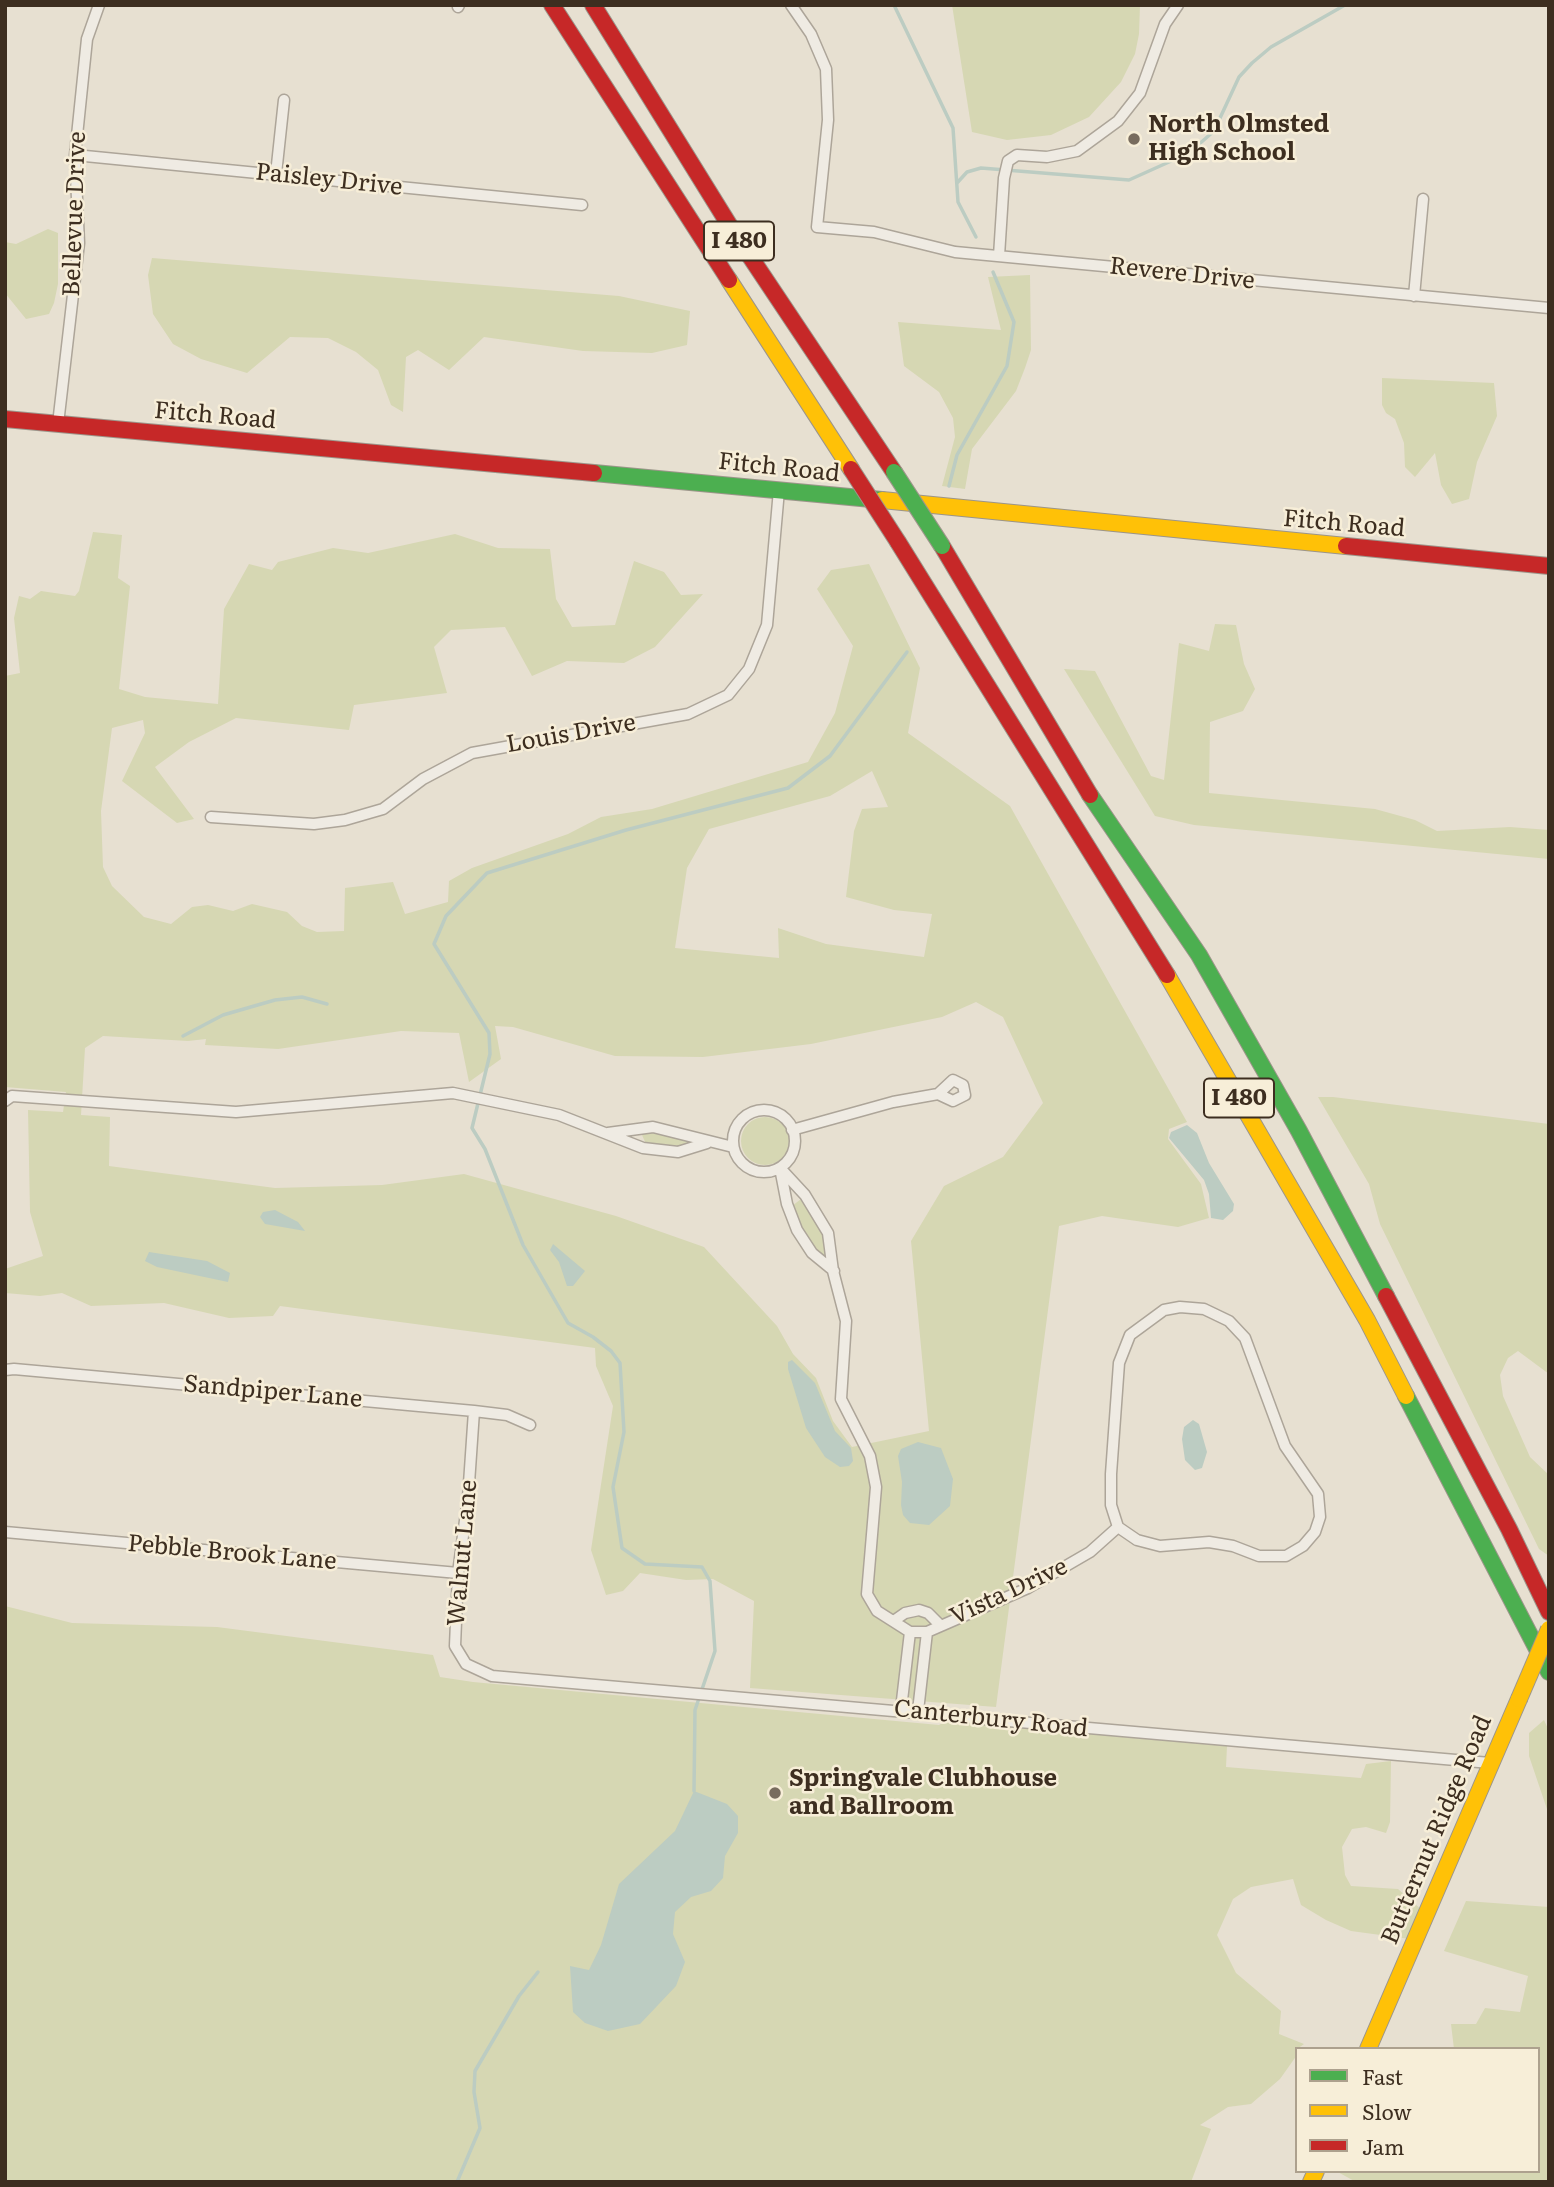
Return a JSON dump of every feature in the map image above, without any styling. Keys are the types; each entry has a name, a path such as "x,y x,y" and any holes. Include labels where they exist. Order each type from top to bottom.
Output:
{"main road":[{"name":"I 480","path":"552,5 898,542 1168,976 1367,1320 1549,1672"},
{"name":"I 480","path":"593,5 733,231 942,546 1084,786 1199,955 1299,1131 1509,1529 1549,1612"},
{"name":"Fitch Road","path":"5,419 779,490 1549,566"},
{"name":"Butternut Ridge Road","path":"1369,2047 1549,1629"}],"street":[{"name":"Bellevue Drive","path":"58,424 79,243 75,155 87,39 99,5"},
{"name":"Revere Drive","path":"791,5 811,33 826,69 828,120 817,227 874,232 955,252 1549,307"},
{"path":"999,256 1005,169 1017,155 1047,156 1077,150 1118,121 1145,84 1166,24 1178,5"},
{"path":"276,174 285,100"},
{"name":"Paisley Drive","path":"75,155 582,205"},
{"path":"1413,296 1423,198"},
{"name":"Louis Drive","path":"211,817 314,824 345,820 383,809 423,779 472,753 688,714 728,695 750,669 767,625 779,490"},
{"path":"5,1101 12,1096 236,1112 453,1093 559,1115 643,1148 678,1152 706,1143"},
{"path":"792,1130 880,1105 938,1094"},
{"path":"770,1111 779,1115 792,1130 793,1151 780,1168 761,1172 751,1170 743,1164 733,1147 736,1128 750,1114 770,1111"},
{"path":"605,1134 653,1127 682,1132 706,1143 733,1147"},
{"path":"780,1168 805,1195 828,1233 846,1321 841,1399 870,1456 876,1487 867,1594 877,1611 910,1632 927,1632"},
{"path":"780,1168 787,1204 797,1230 812,1253 834,1271"},
{"path":"1172,1308 1204,1309 1229,1321 1245,1338 1285,1446 1318,1494 1320,1517 1315,1532 1303,1546 1286,1556 1259,1556 1233,1546 1209,1542 1160,1546 1137,1540 1118,1527 1111,1505 1112,1419 1119,1363 1130,1335 1149,1318 1172,1308"},
{"name":"Sandpiper Lane","path":"10,1369 474,1410 506,1415 530,1425"},
{"name":"Walnut Lane","path":"474,1410 468,1498 458,1573 455,1646 466,1664 492,1676"},
{"name":"Vista Drive","path":"918,1711 927,1632 939,1624 947,1624 976,1612 1058,1573 1090,1552 1118,1527"},
{"name":"Pebble Brook Lane","path":"5,1532 458,1573"},
{"path":"895,1620 905,1613 919,1610 928,1613 939,1624"},
{"path":"901,1709 910,1632"},
{"name":"Canterbury Road","path":"492,1676 901,1709 1055,1726 1490,1763"}],"green space":[{"path":"952,5 1140,5 1135,54 1121,82 1089,117 1051,135 1007,140 972,132"},
{"path":"48,229 58,233 58,284 54,303 49,314 26,319 5,293 5,242 16,244"},
{"path":"152,258 619,296 690,311 687,345 652,353 583,351 484,337 449,370 418,350 406,357 403,412 391,405 378,370 356,352 328,338 290,337 247,373 201,359 173,344 153,314 148,275"},
{"path":"1030,275 1031,350 1016,391 972,449 965,489 942,486 955,437 953,418 939,392 904,366 898,322 1001,330 988,277"},
{"path":"1382,378 1494,383 1497,416 1477,462 1469,499 1452,504 1441,485 1435,453 1415,477 1405,467 1404,443 1395,419 1386,413 1382,405"},
{"path":"93,532 122,535 118,578 130,586 119,689 145,697 218,704 224,609 249,564 272,570 278,562 333,548 368,553 455,534 498,548 550,549 556,599 572,627 615,625 634,561 664,572 681,595 703,594 655,647 624,663 567,661 532,676 505,627 451,630 434,647 447,693 354,705 349,730 236,718 189,742 155,767 194,819 177,823 122,781 145,733 143,720 112,728 101,811 103,867 112,886 144,917 171,924 192,907 208,905 233,911 252,904 287,912 302,926 317,932 344,931 345,888 393,882 405,914 448,902 449,881 472,868 568,834 601,817 652,809 808,762 835,713 853,646 817,589 831,570 869,564 920,668 908,733 1010,806 1187,1122 1169,1129 1168,1139 1201,1184 1209,1218 1178,1227 1102,1216 1059,1226 996,1707 750,1688 754,1601 713,1579 686,1580 640,1573 623,1591 606,1595 591,1550 613,1406 596,1366 595,1348 280,1306 273,1316 229,1318 164,1303 91,1306 62,1293 40,1296 5,1293 5,1269 43,1256 30,1212 28,1110 63,1112 66,1092 5,1087 5,676 20,673 14,618 19,596 30,599 41,591 75,596 79,591","holes":["872,771 888,807 862,809 854,831 846,897 894,910 932,914 924,957 826,944 778,928 779,958 675,948 687,868 709,829 830,796","976,1002 1003,1017 1043,1103 1003,1157 944,1186 911,1241 929,1431 852,1447 833,1421 816,1378 793,1354 777,1326 704,1247 616,1216 464,1174 382,1185 275,1188 109,1166 110,1117 81,1115 85,1048 103,1036 188,1041 206,1039 205,1045 278,1049 401,1031 459,1033 469,1082 501,1059 495,1026 513,1027 615,1056 703,1057 811,1044 942,1017"]},
{"path":"1215,624 1236,625 1244,664 1255,689 1243,711 1210,722 1209,793 1375,809 1415,820 1437,831 1510,827 1549,830 1549,859 1194,825 1155,816 1064,669 1095,671 1151,776 1164,780 1179,643 1209,651"},
{"path":"1318,1097 1549,1124 1549,1374 1518,1351 1508,1358 1500,1375 1503,1396 1530,1457 1549,1475 1549,1556 1539,1549 1380,1224 1369,1184"},
{"path":"765,1117 782,1124 789,1141 782,1158 765,1165 748,1158 741,1141 748,1124"},
{"path":"648,1130 694,1138 690,1146 668,1148 646,1144 642,1135"},
{"path":"801,1199 805,1201 822,1232 828,1257 819,1255 807,1238 792,1206"},
{"path":"5,1606 72,1623 217,1627 433,1655 440,1677 473,1682 939,1725 946,1721 1227,1746 1226,1767 1361,1778 1366,1764 1391,1761 1390,1822 1386,1833 1366,1827 1352,1829 1342,1847 1345,1875 1351,1886 1398,1889 1422,1910 1410,1939 1351,1931 1326,1920 1301,1905 1293,1879 1251,1887 1233,1899 1217,1935 1236,1973 1281,2011 1279,2034 1304,2044 1295,2047 1295,2058 1280,2079 1251,2104 1228,2107 1200,2125 1211,2129 1191,2182 5,2182"},
{"path":"1544,1720 1549,1731 1549,1815 1529,1756 1529,1733"},
{"path":"1466,1901 1549,1907 1549,2182 1356,2182 1340,2173 1540,2173 1540,2047 1454,2047 1451,2024 1476,2024 1485,2008 1520,2012 1528,1976 1444,1951"}],"shaded area":[{"path":"1187,1125 1197,1133 1209,1163 1234,1204 1233,1211 1223,1220 1211,1218 1209,1194 1204,1180 1169,1138 1171,1132"},
{"path":"275,1210 298,1222 305,1231 265,1224 260,1217 263,1212"},
{"path":"553,1244 585,1271 573,1286 567,1286 559,1262 550,1250"},
{"path":"149,1252 207,1261 230,1273 228,1282 157,1267 145,1261"},
{"path":"792,1360 815,1383 835,1431 851,1448 853,1461 849,1466 840,1467 825,1457 806,1428 788,1369 788,1362"},
{"path":"1193,1420 1199,1424 1207,1452 1202,1468 1195,1470 1185,1460 1182,1439 1184,1427"},
{"path":"918,1442 941,1448 953,1479 950,1506 929,1525 910,1523 903,1515 901,1505 902,1482 898,1456 901,1449"},
{"path":"694,1791 727,1804 738,1816 738,1833 725,1856 723,1878 711,1891 691,1897 675,1912 673,1934 685,1962 676,1986 640,2024 608,2031 585,2023 573,2012 570,1966 589,1970 601,1945 619,1884 675,1831"}],"waterway":[{"path":"894,5 953,128 958,202 976,237"},
{"path":"957,183 967,172 981,168 1129,180 1189,153 1214,131 1239,77 1252,63 1271,47 1345,5"},
{"path":"949,486 957,455 1007,366 1014,322 993,272"},
{"path":"694,1791 695,1710 715,1651 710,1581 702,1567 645,1564 622,1548 613,1487 624,1432 620,1363 611,1351 593,1337 568,1323 523,1245 485,1149 472,1128 490,1054 489,1033 434,944 446,916 487,873 626,830 788,788 830,756 907,652"},
{"path":"183,1036 223,1015 275,1000 302,997 327,1004"},
{"path":"457,2182 480,2128 474,2092 475,2071 519,1996 538,1972"}],"traffic: fast":[{"path":"894,472 942,546"},
{"path":"594,473 882,500"},
{"path":"1090,795 1199,955 1299,1131 1386,1296"},
{"path":"1406,1396 1549,1672"}],"traffic: slow":[{"path":"729,280 851,469"},
{"path":"882,500 1346,546"},
{"path":"1167,975 1367,1320 1406,1396"},
{"path":"1519,1699 1549,1629"},
{"path":"1369,2047 1519,1699"},
{"path":"1311,2182 1315,2173"}],"traffic: jam":[{"path":"552,5 729,280"},
{"path":"593,5 733,231 894,472"},
{"path":"5,419 594,473"},
{"path":"851,469 898,542"},
{"path":"898,542 1167,975"},
{"path":"942,546 1090,795"},
{"path":"1346,546 1549,566"},
{"path":"1386,1296 1509,1529 1549,1612"}],"place":[{"name":"North Olmsted High School","path":"1134,139"},
{"name":"Springvale Clubhouse and Ballroom","path":"775,1793"}]}
